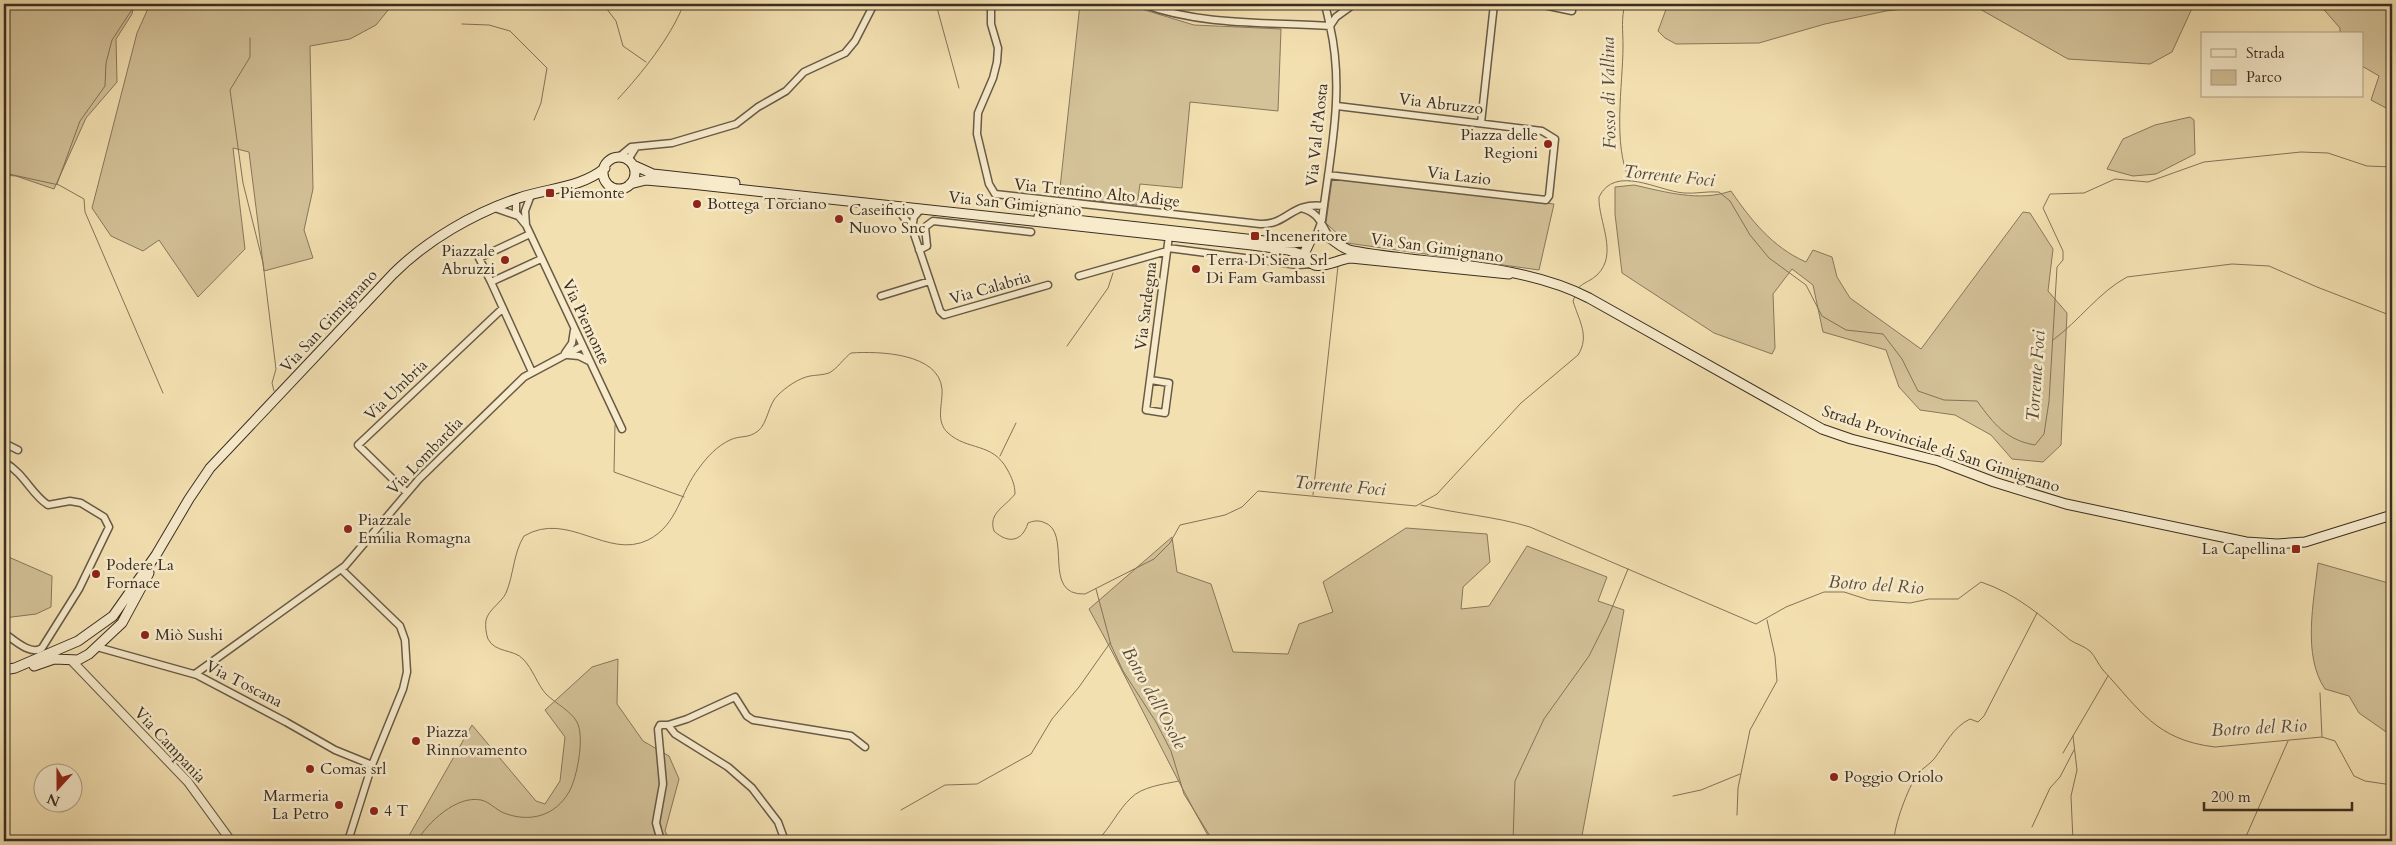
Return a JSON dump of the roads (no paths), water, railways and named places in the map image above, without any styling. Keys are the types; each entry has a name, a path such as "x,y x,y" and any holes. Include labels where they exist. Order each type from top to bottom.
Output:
{"main road":[{"path":"610,160 627,161 635,175 630,184 618,189 608,184 604,176 604,168 610,160"},
{"name":"Via San Gimignano","path":"627,161 645,172 657,174 1279,243 1312,239 1333,241 1355,252 1509,274"},
{"name":"Via San Gimignano","path":"4,678 49,660 71,660 86,656 119,627 128,615 156,555 190,496 213,465 400,267 430,242 495,208 516,199 581,182 604,168"},
{"name":"Via San Gimignano","path":"630,184 646,180 1168,236 1284,250 1323,266 1351,258 1509,274"},
{"name":"Via San Gimignano","path":"581,182 608,184"},
{"path":"1309,260 1312,239"},
{"path":"1333,241 1336,255 1333,262"},
{"name":"Strada Provinciale di San Gimignano","path":"1509,274 1536,278 1565,287 1822,429 1852,439 1939,461 1994,482 2066,504 2188,532 2267,544 2311,541 2392,515"},
{"name":"Via San Gimignano","path":"4,670 13,669 74,642 113,616 156,555"},
{"path":"71,660 67,653 74,642 97,647"}],"street":[{"path":"627,161 636,147 672,143 736,124 758,107 788,89 806,70 835,59 846,52 855,41 874,4"},
{"name":"Via Trentino Alto Adige","path":"991,4 990,24 997,46 997,62 992,81 979,110 976,131 989,184 994,194 1260,224 1277,222 1300,208 1323,208"},
{"path":"1143,4 1175,15 1204,20 1330,26 1336,17 1354,4"},
{"name":"Via Val d'Aosta","path":"1312,239 1322,220 1337,106 1336,54 1325,4"},
{"path":"1481,123 1494,4"},
{"path":"1540,4 1572,10"},
{"name":"Via Abruzzo","path":"1337,106 1542,131 1556,140 1554,160"},
{"name":"Via Lazio","path":"1328,174 1545,200 1549,196 1554,160"},
{"path":"526,225 524,214 531,195"},
{"path":"1312,208 1325,195"},
{"path":"516,199 515,207 518,216"},
{"name":"Via Calabria","path":"895,206 912,228 940,311 946,315 1048,285"},
{"name":"Via Piemonte","path":"495,208 518,216 526,225 622,429"},
{"name":"Via Trentino Alto Adige","path":"1312,208 1322,220"},
{"path":"912,228 914,217 921,209"},
{"name":"Via Val d'Aosta","path":"1322,220 1333,241"},
{"path":"920,250 927,246 924,233 925,226 933,221 1032,232"},
{"path":"530,234 479,258 532,372"},
{"name":"Via Sardegna","path":"1151,380 1170,383 1165,413 1146,410 1168,236"},
{"path":"1079,276 1167,250 1298,265 1309,260"},
{"path":"491,282 541,259"},
{"path":"882,296 930,281"},
{"name":"Via Umbria","path":"407,493 358,445 503,308"},
{"path":"562,356 572,343 574,329"},
{"name":"Via Lombardia","path":"195,674 341,569 407,493 532,372 582,346"},
{"path":"562,356 574,355 590,362"},
{"path":"4,443 18,450"},
{"path":"4,462 25,478 42,501 48,505 70,501 81,503 104,516 109,527 79,589 43,647 37,651 30,649 4,633"},
{"path":"341,569 392,617 401,629 406,645 406,679 372,765 348,841"},
{"name":"Via Toscana","path":"97,647 195,674 335,750 372,765"},
{"path":"83,673 86,656"},
{"name":"Via Campania","path":"71,660 188,782 231,841"},
{"path":"661,841 656,823 663,784 660,769 658,729 660,725 668,725 687,719 735,698 747,716 753,720 851,736 865,747"},
{"path":"668,725 675,734 728,767 752,788 778,822 785,841"}],"waterway":[{"path":"57,184 80,121 105,86 106,63 112,40 133,8 133,4"},
{"path":"603,4 616,21 623,46 646,62"},
{"path":"936,4 959,88"},
{"name":"Fosso di Vallina","path":"1625,4 1620,133 1621,150 1630,181"},
{"path":"618,99 655,55 683,6"},
{"path":"462,24 489,25 510,31 547,68 541,103 534,120"},
{"path":"250,38 250,57 230,90 243,183 263,263 276,369 272,383 274,391"},
{"name":"Torrente Foci","path":"1578,288 1597,275 1603,267 1606,257 1606,237 1599,197 1606,187 1615,182 1626,181 1684,193 1719,192 1730,201 1750,235 1769,258 1806,285 1822,316 1846,330 1883,334 1902,359 1918,391 1944,400 1977,401 1995,424 2008,435 2025,443 2035,445 2044,434 2049,401 2057,267 2063,260 2063,251 2043,208 2050,194 2084,193 2115,179 2148,182 2204,162 2301,152 2328,153 2367,166 2392,167"},
{"path":"4,173 59,185 84,199 85,212 163,393"},
{"path":"2053,340 2107,290 2127,277 2232,264 2269,266 2392,316"},
{"path":"1313,495 1338,266"},
{"path":"1067,346 1108,288 1113,273"},
{"name":"Torrente Foci","path":"417,841 436,818 462,802 481,800 504,813 514,816 532,817 549,812 557,807 572,786 580,747 577,722 571,714 546,694 523,659 495,647 487,635 486,620 506,593 520,543 524,536 540,530 556,528 618,544 633,545 648,540 666,526 693,477 713,452 730,440 751,435 758,431 764,423 772,403 789,386 806,377 829,373 851,353 891,354 919,361 930,368 938,377 942,389 940,412 944,428 956,439 987,450 1001,460 1012,478 1015,494 995,515 993,519 994,531 1004,538 1014,539 1022,534 1028,523 1043,522 1052,528 1056,537 1060,574 1064,585 1072,592 1085,594 1154,559 1170,543 1180,525 1225,515 1242,507 1258,491 1416,506 1437,494 1521,403 1578,355 1583,335 1573,301 1575,296"},
{"path":"1000,456 1016,423"},
{"path":"615,425 614,472 684,497"},
{"name":"Botro del Rio","path":"1421,505 1503,520 1530,527 1756,624 1786,607 1824,592 1844,592 1869,600 1910,603 1929,599 1958,599 1981,582 2017,599 2039,614 2070,640 2090,651 2103,670 2139,710 2163,730 2178,738 2215,747 2322,737 2335,741 2354,776 2365,781 2392,785"},
{"path":"1513,841 1515,781 1544,719 1589,656 1607,620 1628,569"},
{"name":"Botro dell'Osole","path":"1096,589 1111,645 1123,671 1156,722 1171,751 1184,794 1213,841"},
{"path":"1894,841 1902,807 1917,775 1934,759 1964,722 1970,719 1978,722 1984,716 2037,613"},
{"path":"1737,815 1738,788 1750,730 1777,681 1775,656 1767,620"},
{"path":"901,810 945,785 977,784 1031,754 1052,719 1079,687 1110,643"},
{"path":"2063,753 2108,676"},
{"path":"2320,693 2322,737"},
{"path":"2073,736 2077,770 2071,796 2073,841"},
{"path":"2244,841 2288,741"},
{"path":"2032,827 2050,788 2060,777 2074,750"},
{"path":"1673,796 1701,790 1740,774"},
{"path":"1097,841 1135,794 1153,786 1179,781"}],"place":[{"name":"Piazza delle Regioni","path":"1548,144"},
{"name":"Piemonte","path":"550,193"},
{"name":"Bottega Torciano","path":"697,204"},
{"name":"Caseificio Nuovo Snc","path":"839,219"},
{"name":"Inceneritore","path":"1255,236"},
{"name":"Piazzale Abruzzi","path":"505,260"},
{"name":"Terra Di Siena Srl Di Fam Gambassi","path":"1196,269"},
{"name":"Piazzale Emilia Romagna","path":"348,529"},
{"name":"La Capellina","path":"2296,549"},
{"name":"Podere La Fornace","path":"96,574"},
{"name":"Miò Sushi","path":"145,635"},
{"name":"Piazza Rinnovamento","path":"416,741"},
{"name":"Comas srl","path":"310,769"},
{"name":"Poggio Oriolo","path":"1834,777"},
{"name":"Marmeria La Petro","path":"339,805"},
{"name":"4 T","path":"374,811"}]}
